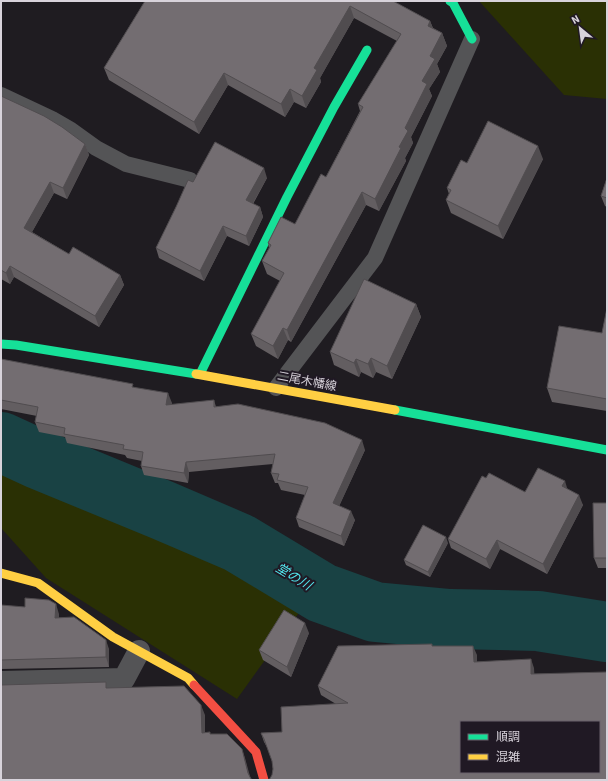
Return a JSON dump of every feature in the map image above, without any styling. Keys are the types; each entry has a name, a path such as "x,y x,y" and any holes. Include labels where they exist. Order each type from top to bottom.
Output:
{"street":[{"path":"450,1 453,3 472,39"},
{"path":"200,374 291,190 334,107 367,50"},
{"name":"二尾木幡線","path":"1,344 16,345 200,374 607,450"},
{"path":"1,573 38,583 113,637 188,678 256,752 264,774 264,780"},
{"path":"1,682 124,679 139,651"}],"lane":[{"path":"276,388 375,258 472,39"},
{"path":"1,95 52,119 71,130 96,148 126,164 190,180"}],"green space":[{"path":"479,1 607,1 607,99 564,95"},
{"path":"1,457 229,553 306,603 237,699 46,578 1,528"}],"building":[{"path":"145,1 393,1 430,21 428,26 442,33 430,56 435,59 422,81 427,84 405,128 408,131 399,147 401,148 375,199 362,192 287,330 283,328 273,346 251,334 284,273 262,261 271,245 268,243 281,217 295,224 321,174 326,177 363,107 358,104 401,34 350,6 314,68 317,70 302,96 290,89 281,104 224,73 194,122 104,68"},
{"path":"1,96 44,116 85,144 63,188 50,182 24,228 69,254 73,247 120,275 95,316 10,266 6,273 1,270"},
{"path":"488,121 538,146 498,226 446,200 451,190 447,188 461,160 467,163"},
{"path":"215,142 264,168 246,200 260,207 246,236 223,226 200,271 156,248 188,180 193,182"},
{"path":"607,178 607,198 601,196"},
{"path":"364,279 416,304 387,366 371,358 368,364 356,359 354,363 330,352"},
{"path":"607,308 607,399 547,388 559,326 602,333"},
{"path":"1,359 133,384 132,387 168,393 166,405 214,400 214,407 238,404 325,423 362,440 333,503 351,511 341,536 296,518 308,487 277,480 279,474 271,473 275,454 186,462 184,473 141,466 143,452 123,449 124,445 64,434 65,428 35,422 38,407 1,400"},
{"path":"538,468 565,481 562,486 579,495 543,564 497,540 486,559 448,539 482,476 486,478 489,473 525,492"},
{"path":"593,503 607,503 607,558 594,558"},
{"path":"423,525 446,537 428,572 404,560"},
{"path":"25,598 49,600 56,604 55,618 74,617 106,640 106,657 1,660 1,605 25,607"},
{"path":"284,610 305,623 287,667 259,650"},
{"path":"432,644 432,646 473,646 474,662 531,659 531,674 607,672 607,780 269,780 273,769 272,761 261,733 282,732 281,707 348,703 318,686 338,646"},
{"path":"106,682 106,688 184,686 201,705 202,733 210,732 210,734 227,734 242,749 248,773 253,780 1,780 1,685"}],"waterway":[{"name":"堂の川","path":"1,442 239,543 322,593 375,612 450,619 538,621 607,632"}],"traffic: fast":[{"path":"450,1 453,3 472,39"},
{"path":"200,374 287,197 334,107 367,50"},
{"path":"1,344 16,345 196,374"},
{"path":"395,410 607,450"}],"traffic: slow":[{"path":"196,374 395,410"},
{"path":"1,573 38,583 113,637 188,678 194,685"}],"traffic: jam":[{"path":"194,685 256,752 264,780"}]}
